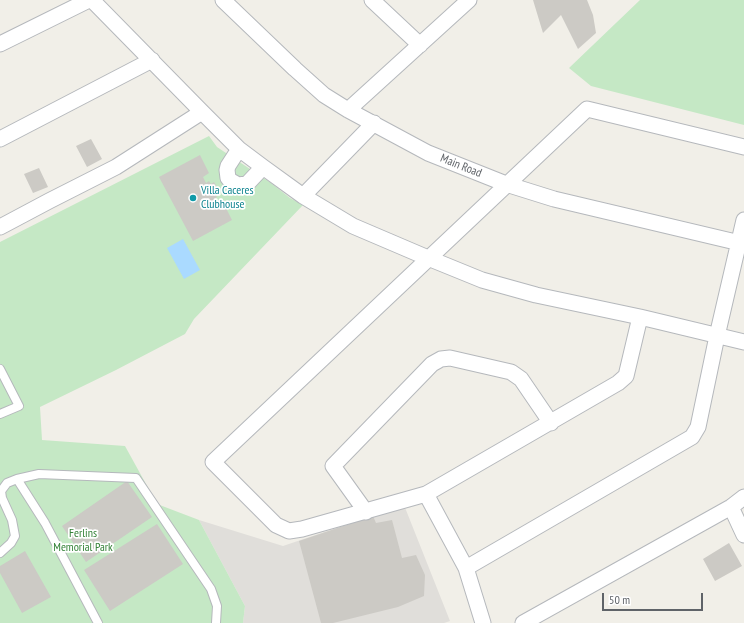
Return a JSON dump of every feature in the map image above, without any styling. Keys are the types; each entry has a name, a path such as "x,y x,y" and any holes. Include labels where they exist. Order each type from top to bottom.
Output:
{"street":[{"path":"0,44 91,0 239,149 303,196 353,226 482,280 536,295 640,317 744,342"},
{"name":"Main Road","path":"224,0 294,69 324,95 348,110 428,153 506,184 554,199 742,243"},
{"path":"372,0 420,45"},
{"path":"348,110 469,0"},
{"path":"0,139 152,60"},
{"path":"640,317 626,376 618,383 426,494 366,512 289,531 276,525 213,462 587,109 744,147"},
{"path":"0,227 116,167 202,112"},
{"path":"303,196 374,124"},
{"path":"239,149 227,170 228,178 234,184 247,184 263,167"},
{"path":"466,568 692,437 698,427 717,336 742,243 744,220"},
{"path":"366,512 333,466 432,364 441,359 450,358 511,372 521,379 551,423"},
{"path":"426,494 466,568 483,623"},
{"path":"523,623 731,507 744,497"},
{"path":"731,507 744,535"}],"lane":[{"path":"0,369 19,406 0,414"},
{"path":"0,553 11,543 15,536 12,520 2,498 1,490 7,483 17,479 40,474 136,478 211,589 217,606 216,623"},
{"path":"17,479 45,523 98,623"}],"shaded area":[{"path":"404,505 450,621 444,623 243,623 245,606 199,520 283,546"}],"green space":[{"path":"640,0 744,0 744,125 591,86 569,68"},
{"name":"Ferlins Memorial Park","path":"209,136 217,147 271,183 290,198 303,205 194,319 185,334 40,407 42,440 125,446 157,504 199,520 245,606 243,623 0,623 0,242"}],"water":[{"path":"183,239 200,270 184,279 167,248"}],"building":[{"path":"533,0 587,0 593,15 596,33 578,49 561,15 543,33"},
{"path":"91,139 102,159 87,167 76,146"},
{"name":"Villa Caceres Clubhouse","path":"200,155 209,173 203,177 206,183 209,181 211,184 214,182 220,192 214,199 217,203 222,200 232,220 193,241 159,177"},
{"path":"39,168 48,187 33,193 24,174"},
{"path":"127,481 152,517 86,562 62,526"},
{"path":"373,516 376,523 392,520 402,558 416,555 425,575 424,596 398,607 333,623 321,623 299,541"},
{"path":"157,524 183,564 110,611 84,570"},
{"path":"729,543 742,566 715,581 703,559"},
{"path":"25,551 51,597 22,613 0,573 0,566"}],"place":[{"name":"Villa Caceres Clubhouse","path":"193,198"}]}
